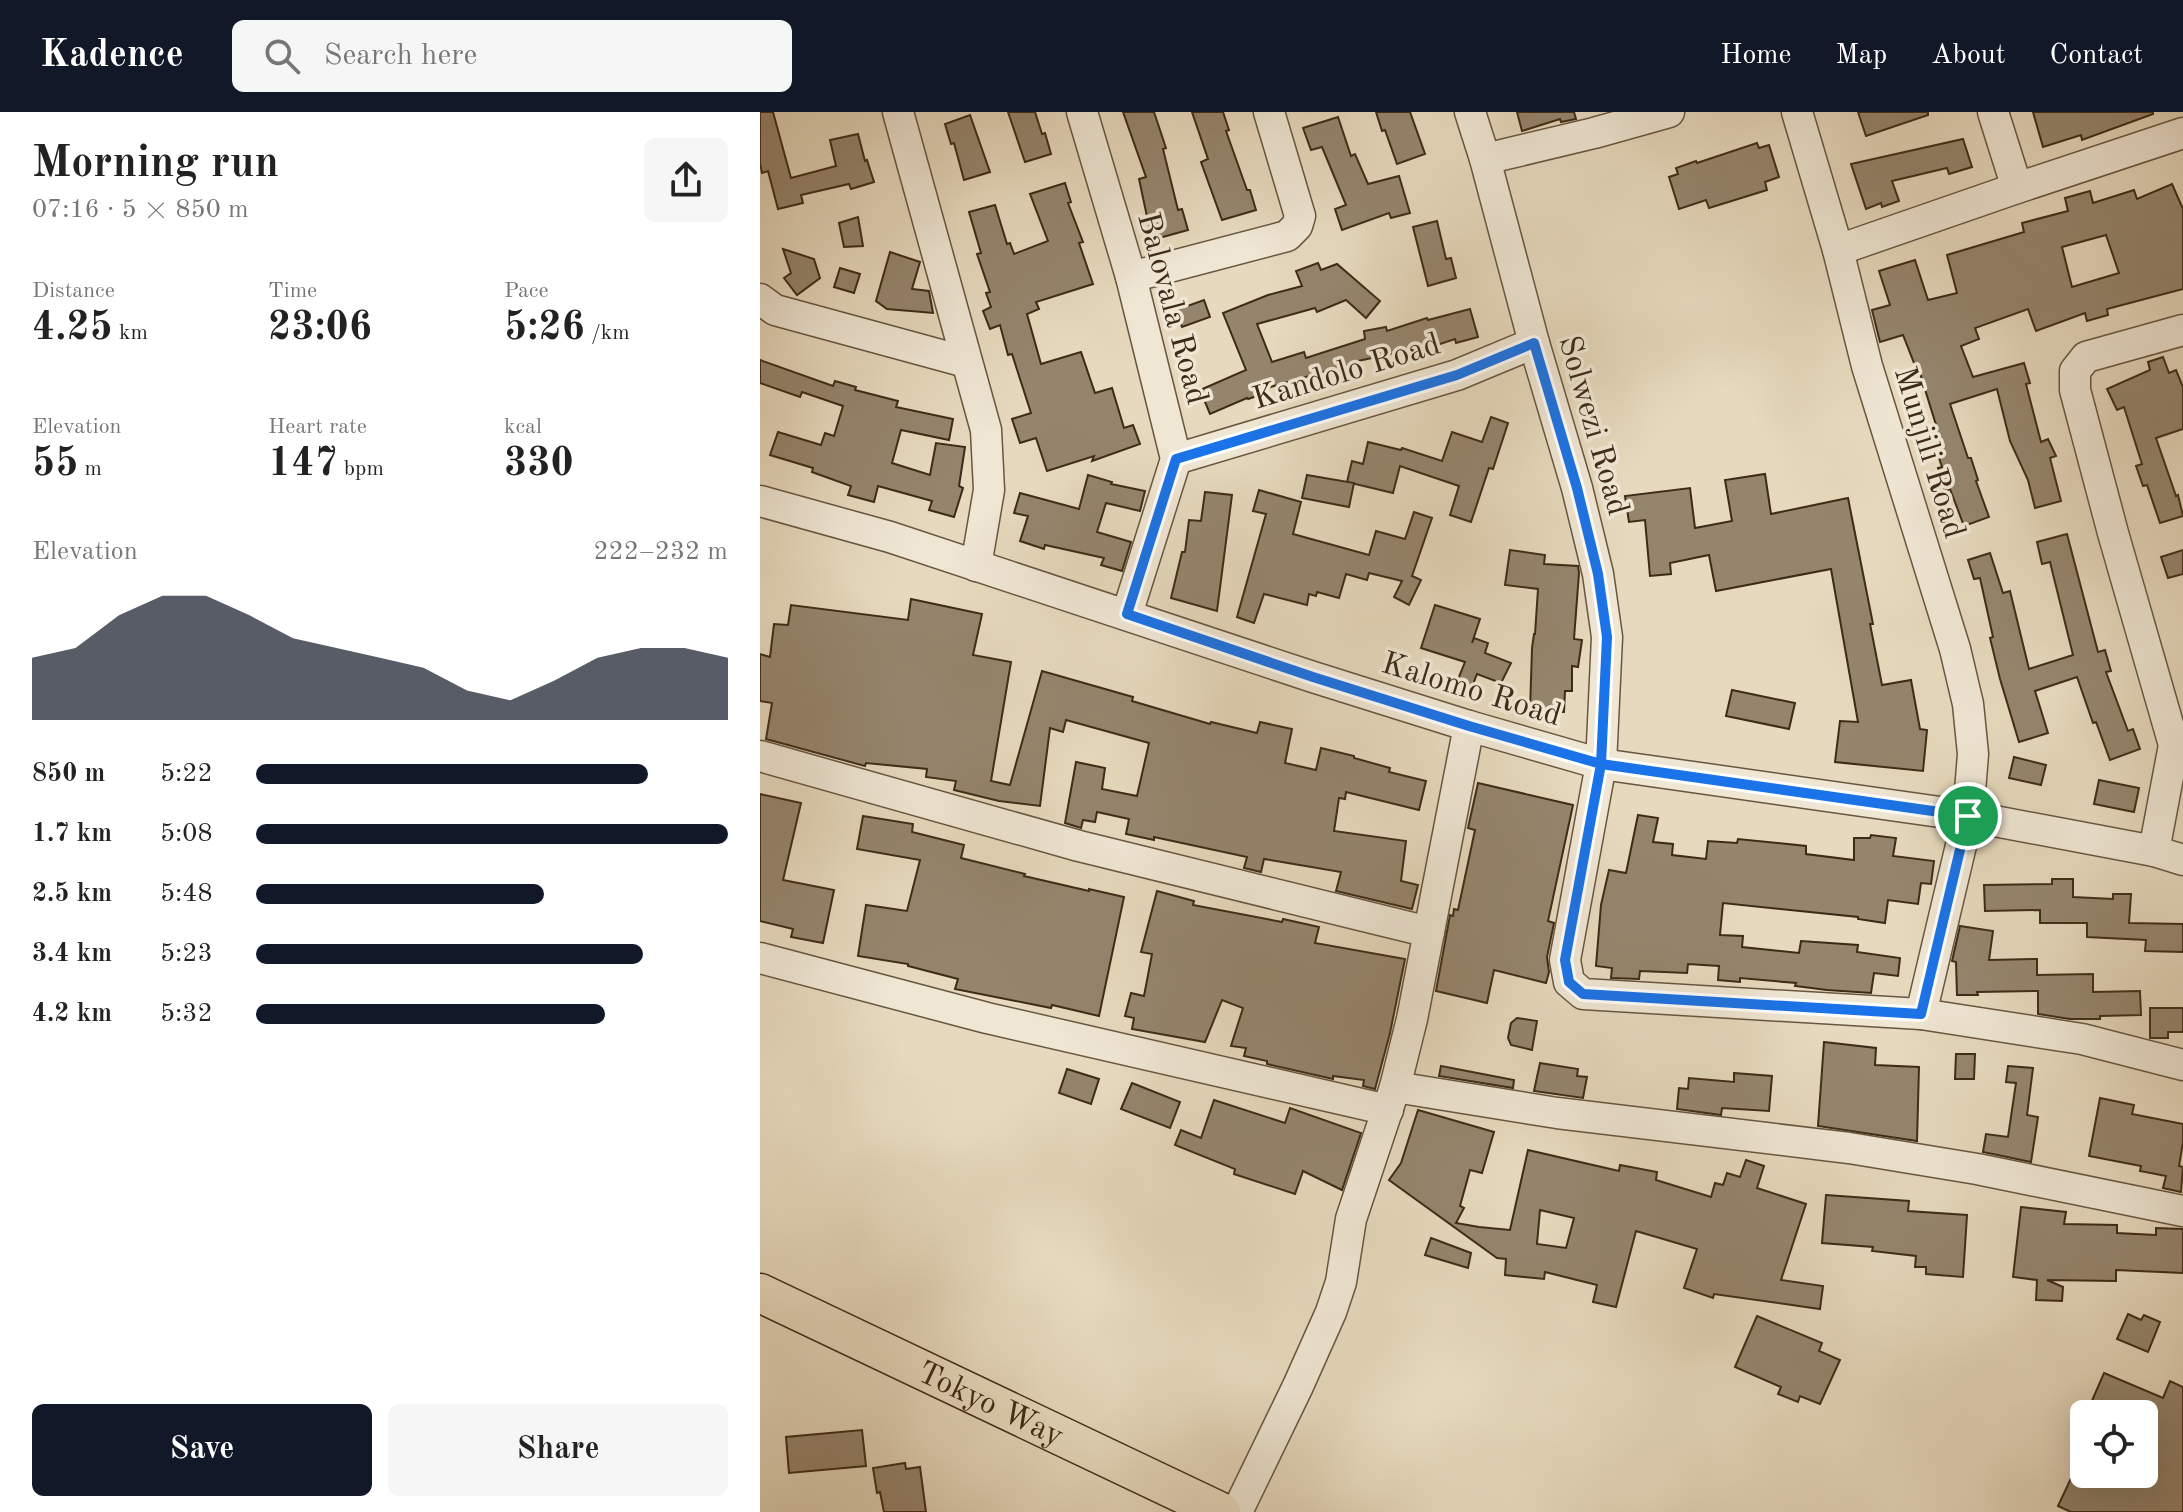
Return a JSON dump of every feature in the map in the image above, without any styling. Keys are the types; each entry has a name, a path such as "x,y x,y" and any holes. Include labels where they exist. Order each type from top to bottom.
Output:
{"main road":[{"name":"Tokyo Way","path":"763,1303 1214,1510"}],"street":[{"path":"898,112 986,430 989,490 976,566"},
{"name":"Balovala Road","path":"1082,112 1131,277 1176,459"},
{"path":"1131,277 1287,236 1297,226 1300,216 1269,112"},
{"name":"Solwezi Road","path":"1470,112 1577,488 1598,574 1607,637 1601,764 1565,960 1569,982 1583,994 1921,1014 2082,1039 2183,1065"},
{"path":"1485,159 1592,123 1669,112"},
{"name":"Munjili Road","path":"1797,112 1838,250 1867,366 1955,649 1968,704 1973,754 1968,816 1921,1014"},
{"path":"1993,112 2017,188"},
{"path":"1838,250 2183,133"},
{"path":"760,299 775,310 966,362"},
{"path":"2154,851 2178,743 2113,533 2075,390 2075,371 2086,357 2183,330"},
{"name":"Kandolo Road","path":"1176,459 1457,375 1534,343"},
{"path":"1127,614 1176,459"},
{"name":"Kalomo Road","path":"760,501 890,537 1313,677 1601,764 1968,816 2154,851 2183,860"},
{"path":"1214,1510 1292,1399 1341,1282 1351,1219 1392,1099 1429,932 1469,726"},
{"path":"760,756 1079,846 1429,932"},
{"path":"760,958 987,1018 1392,1099 1557,1113 1864,1151 1977,1169 2183,1211"}],"building":[{"path":"760,112 773,112 791,178 836,166 830,140 858,134 874,182 851,189 849,184 801,195 803,203 778,209 768,171 762,173 760,163"},
{"path":"1008,112 1035,112 1051,154 1025,162"},
{"path":"1123,112 1154,112 1166,148 1163,149 1178,210 1182,209 1188,230 1152,240 1139,179 1146,177"},
{"path":"1192,112 1223,112 1229,130 1226,131 1256,210 1222,220 1201,162 1208,159"},
{"path":"1376,112 1410,112 1425,154 1397,164"},
{"path":"1517,112 1574,112 1576,119 1561,122 1560,119 1522,131"},
{"path":"1858,112 1928,112 1928,115 1866,136"},
{"path":"2033,112 2153,114 2082,140 2081,135 2043,147"},
{"path":"970,115 990,172 964,180 954,143 951,144 945,124"},
{"path":"1338,117 1351,156 1355,154 1368,184 1399,176 1410,213 1391,218 1389,213 1342,230 1335,209 1346,205 1322,147 1311,150 1303,128"},
{"path":"1963,139 1972,167 1949,174 1947,168 1892,181 1899,201 1866,209 1851,164"},
{"path":"1757,143 1759,148 1769,145 1779,177 1765,182 1767,190 1709,208 1706,200 1679,209 1669,177 1678,174 1676,168"},
{"path":"1065,183 1071,202 1068,203 1083,242 1079,243 1093,284 1036,302 1039,309 1027,314 1041,364 1081,352 1095,393 1112,388 1124,428 1133,425 1140,444 1092,461 1094,456 1047,471 1036,438 1020,443 1012,419 1031,413 1012,354 1008,355 1000,325 990,329 983,311 991,307 986,293 990,292 977,254 981,253 969,212 995,205 1007,244 1010,243 1014,254 1048,241 1030,194"},
{"path":"2172,184 2183,209 2183,289 2107,309 2108,315 2087,321 2085,313 2036,331 2028,309 1975,328 1979,339 1961,346 1973,377 2024,363 2030,383 2026,384 2041,442 2048,439 2056,456 2050,458 2061,501 2035,508 2028,480 2010,441 1997,389 1950,404 1989,517 1964,526 1950,489 1945,491 1938,468 1942,467 1930,431 1937,428 1918,367 1903,335 1880,342 1872,310 1890,305 1879,271 1915,260 1928,300 1957,293 1947,255 2024,232 2022,223 2068,211 2065,198 2090,191 2093,203 2134,190 2137,199","holes":["2106,235 2119,273 2072,287 2062,247"]},
{"path":"858,217 863,246 844,247 839,223"},
{"path":"1437,221 1446,259 1451,258 1456,278 1428,286 1413,227"},
{"path":"783,249 814,259 820,278 797,295 784,278 791,273"},
{"path":"890,252 920,262 912,289 929,291 933,313 887,309 876,301"},
{"path":"1318,263 1321,270 1337,264 1380,301 1366,318 1346,300 1317,312 1315,308 1257,324 1272,362 1304,352 1306,358 1365,339 1364,331 1386,327 1387,331 1470,309 1478,337 1456,343 1455,339 1416,352 1415,349 1353,362 1355,368 1332,376 1330,370 1264,389 1266,393 1210,414 1200,390 1246,370 1223,313 1268,295 1302,286 1296,271"},
{"path":"840,268 860,274 854,293 834,287"},
{"path":"1204,300 1210,317 1182,327 1176,310"},
{"path":"2163,357 2169,373 2176,370 2183,387 2183,429 2156,438 2183,516 2160,523 2147,485 2143,486 2136,466 2142,464 2124,407 2117,410 2107,389 2150,370 2148,362"},
{"path":"760,360 833,386 835,381 856,387 855,390 898,401 896,407 953,419 949,440 901,430 892,463 930,475 936,443 965,447 959,486 963,488 954,517 929,510 932,501 878,486 874,502 848,495 851,486 812,472 813,468 770,455 778,432 821,445 825,433 834,436 843,406 802,392 800,397 760,383"},
{"path":"1491,417 1508,423 1471,522 1450,515 1459,486 1400,466 1393,493 1347,482 1352,461 1363,464 1368,442 1402,448 1442,461 1452,432 1482,442"},
{"path":"1765,474 1771,514 1848,498 1882,685 1911,680 1920,729 1927,730 1923,771 1835,762 1840,721 1858,722 1831,569 1716,591 1709,555 1670,563 1671,574 1650,576 1645,520 1629,522 1625,496 1690,488 1695,528 1732,521 1725,480"},
{"path":"1088,475 1111,484 1145,491 1140,511 1106,503 1097,532 1131,542 1122,571 1101,565 1104,558 1045,545 1044,549 1020,541 1028,516 1014,513 1020,493 1079,509"},
{"path":"1307,475 1354,483 1349,507 1302,498"},
{"path":"1259,490 1301,502 1293,534 1369,555 1376,531 1405,539 1414,512 1432,518 1412,576 1421,580 1409,605 1394,597 1402,581 1369,573 1367,580 1346,574 1339,598 1317,592 1316,596 1309,594 1307,605 1264,594 1254,623 1237,617 1266,514 1253,511"},
{"path":"1205,492 1232,495 1217,611 1171,598 1182,552 1185,552 1189,520 1201,521"},
{"path":"2067,534 2098,652 2105,650 2111,671 2106,672 2128,731 2133,729 2140,749 2110,760 2077,677 2035,691 2048,733 2019,742 1990,638 1993,637 1980,578 1974,579 1968,560 1990,553 2003,593 2010,591 2029,669 2073,655 2050,562 2042,564 2037,542"},
{"path":"1510,550 1545,555 1544,564 1578,566 1574,639 1582,640 1578,667 1572,666 1572,691 1565,691 1564,712 1530,711 1538,589 1505,585"},
{"path":"2183,550 2183,574 2168,578 2161,557"},
{"path":"911,599 982,614 973,655 1011,662 991,781 1010,785 1042,671 1133,697 1132,701 1210,724 1257,733 1260,722 1292,729 1285,763 1316,770 1321,748 1390,768 1389,772 1426,781 1419,810 1346,792 1345,799 1339,798 1334,831 1406,841 1401,881 1418,885 1412,909 1336,891 1341,872 1264,859 1261,872 1244,868 1247,857 1126,834 1129,819 1097,812 1095,822 1083,820 1081,828 1065,823 1076,762 1105,768 1102,789 1137,796 1149,743 1066,720 1063,732 1050,728 1040,806 999,801 954,790 956,781 926,777 927,769 866,763 865,766 766,739 772,703 760,701 760,654 770,657 774,624 788,625 791,605 908,620"},
{"path":"1435,605 1480,619 1472,643 1474,638 1488,643 1485,653 1511,663 1501,683 1477,674 1470,692 1455,687 1465,662 1421,648"},
{"path":"1732,690 1795,703 1789,729 1726,716"},
{"path":"2014,757 2046,765 2041,785 2009,778"},
{"path":"2099,780 2139,788 2134,812 2094,804"},
{"path":"1478,783 1573,805 1548,921 1554,923 1547,957 1549,972 1546,983 1494,970 1487,1003 1436,991 1450,915 1453,916 1454,909 1458,910 1475,830 1468,828"},
{"path":"760,794 801,803 783,880 834,890 823,943 791,937 793,929 760,921"},
{"path":"1638,815 1658,818 1653,842 1673,844 1672,855 1706,859 1708,841 1737,843 1738,839 1806,846 1806,854 1854,860 1854,838 1870,838 1871,835 1896,838 1893,856 1934,861 1931,884 1921,883 1918,904 1888,900 1885,923 1858,917 1723,903 1720,935 1743,936 1742,947 1799,953 1801,941 1858,945 1857,952 1900,958 1898,976 1874,973 1871,993 1740,978 1740,982 1718,980 1719,966 1688,964 1687,973 1640,971 1639,979 1611,978 1612,968 1596,966 1601,905 1609,870 1626,873"},
{"path":"863,816 913,824 912,832 964,845 961,858 1024,876 1124,897 1099,1016 955,989 958,979 908,964 858,956 866,905 907,911 920,860 857,849"},
{"path":"2052,879 2073,879 2073,897 2113,899 2113,894 2131,894 2129,923 2183,924 2183,952 2145,951 2146,940 2087,937 2087,923 2040,923 2040,910 1985,911 1984,885 2052,884"},
{"path":"1157,891 1194,901 1193,905 1319,927 1315,943 1405,959 1375,1089 1363,1086 1364,1080 1333,1076 1333,1079 1244,1056 1246,1048 1231,1046 1243,1008 1222,1000 1205,1042 1132,1029 1134,1018 1125,1016 1131,993 1144,996 1152,954 1141,952"},
{"path":"1960,926 1993,931 1989,960 2037,959 2037,975 2093,974 2093,992 2140,991 2141,1015 2070,1019 2038,1014 2038,991 1957,995 1956,962 1952,961"},
{"path":"2150,1008 2183,1008 2183,1032 2168,1032 2168,1038 2150,1038"},
{"path":"1517,1018 1537,1021 1532,1050 1511,1045 1508,1038 1511,1023"},
{"path":"1824,1042 1876,1048 1875,1065 1919,1067 1917,1141 1818,1126"},
{"path":"1956,1054 1975,1054 1974,1079 1955,1079"},
{"path":"1540,1063 1578,1069 1577,1076 1587,1077 1583,1098 1534,1091"},
{"path":"1441,1066 1514,1080 1513,1088 1439,1076"},
{"path":"2008,1066 2033,1068 2027,1115 2038,1117 2031,1162 1983,1152 1986,1134 2008,1137 2016,1083 2006,1082"},
{"path":"1067,1069 1099,1079 1091,1104 1059,1093"},
{"path":"1734,1073 1772,1076 1769,1111 1722,1108 1721,1115 1677,1109 1679,1088 1688,1089 1689,1078 1734,1082"},
{"path":"1132,1083 1180,1102 1170,1128 1121,1109"},
{"path":"2100,1098 2134,1105 2132,1114 2183,1124 2179,1166 2183,1167 2181,1192 2163,1188 2166,1176 2140,1171 2141,1166 2089,1156"},
{"path":"1214,1100 1285,1123 1290,1108 1361,1133 1342,1190 1303,1171 1295,1194 1234,1174 1235,1169 1175,1145 1181,1130 1201,1138"},
{"path":"1418,1110 1494,1132 1482,1173 1470,1170 1460,1206 1464,1208 1456,1223 1510,1230 1528,1150 1619,1171 1620,1165 1657,1172 1656,1180 1711,1197 1715,1183 1723,1185 1727,1173 1740,1177 1746,1160 1764,1166 1757,1188 1806,1204 1781,1280 1823,1286 1820,1309 1714,1294 1713,1298 1684,1288 1697,1249 1636,1231 1616,1307 1593,1302 1597,1285 1545,1272 1544,1279 1505,1275 1506,1259 1497,1258 1389,1180 1401,1163","holes":["1540,1210 1574,1218 1566,1248 1537,1244"]},
{"path":"1826,1195 1909,1201 1908,1211 1967,1215 1963,1277 1926,1274 1926,1267 1915,1267 1916,1256 1872,1251 1873,1247 1822,1243"},
{"path":"2021,1207 2066,1212 2064,1224 2117,1225 2117,1233 2156,1235 2156,1228 2183,1229 2183,1273 2116,1270 2116,1281 2047,1280 2063,1287 2062,1301 2036,1300 2037,1280 2013,1277"},
{"path":"1431,1238 1471,1253 1468,1268 1425,1255"},
{"path":"2128,1314 2141,1320 2144,1315 2160,1322 2148,1352 2117,1339"},
{"path":"1757,1316 1822,1343 1819,1351 1840,1360 1820,1404 1800,1396 1798,1402 1778,1394 1781,1387 1735,1367"},
{"path":"2104,1373 2163,1398 2170,1381 2183,1387 2183,1512 2071,1512 2058,1506 2070,1480 2070,1488 2158,1488 2158,1400 2092,1400"},
{"path":"862,1430 866,1466 789,1473 786,1437"},
{"path":"905,1463 906,1469 920,1467 926,1512 884,1512 873,1468"}],"route":[{"path":"1968,816 1601,764 1313,677 1127,614 1176,459 1457,375 1534,343 1577,488 1598,574 1607,637 1601,764 1565,960 1569,982 1583,994 1921,1014 1968,816"}]}
